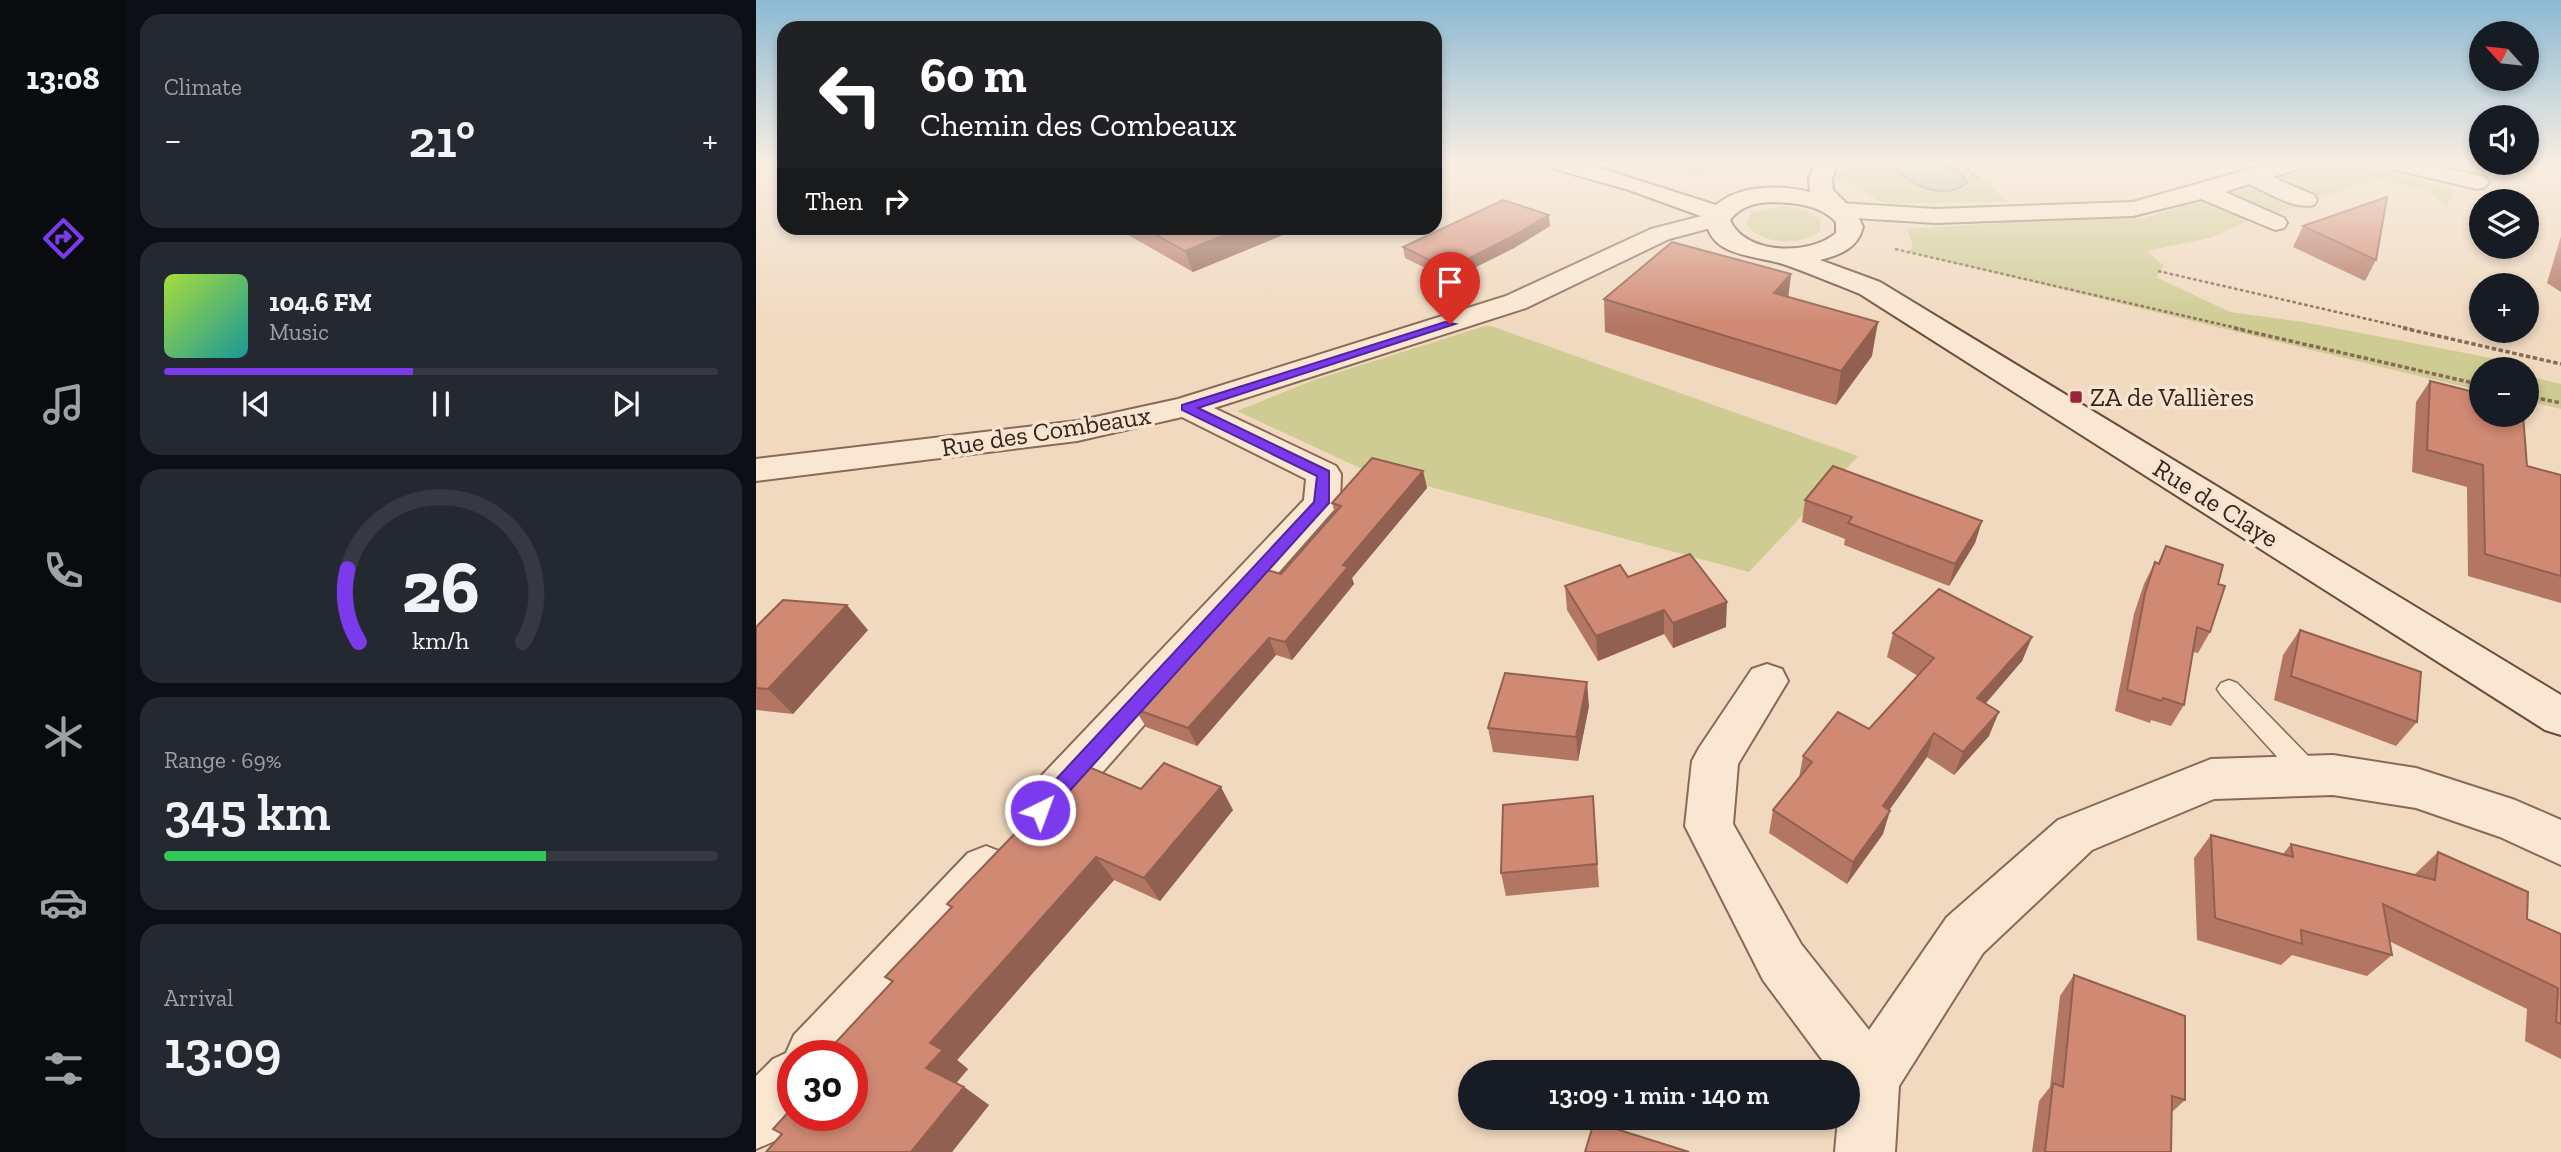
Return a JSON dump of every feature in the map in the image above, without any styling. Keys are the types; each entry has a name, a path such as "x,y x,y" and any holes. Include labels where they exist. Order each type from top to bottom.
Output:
{"street":[{"path":"1652,238 1659,218"},
{"name":"Rue des Combeaux","path":"756,470 1077,431 1186,407 1516,302 1652,238 1716,218"},
{"path":"1718,218 1722,234 1742,247"},
{"name":"Rue de Claye","path":"1844,218 1850,225 1841,253 1870,288"},
{"path":"1783,256 1826,250 1845,239 1929,218"},
{"path":"2262,218 2274,223"},
{"name":"Rue des Combeaux","path":"1652,238 1721,242 1783,256"},
{"name":"Rue de Claye","path":"1783,256 1870,288 2561,718"},
{"path":"828,1040 1322,503 1324,474 1186,407"},
{"path":"1767,681 1715,761 1709,826 1782,961 1871,1078"},
{"path":"1865,1152 1871,1078 1965,935 2075,835 2211,779 2333,775 2416,788 2515,821 2561,843"},
{"path":"756,1119 777,1096"}],"lane":[{"path":"2229,689 2310,775"}],"path":[{"path":"1895,249 2469,382"},
{"path":"2158,271 2561,364"},
{"path":"2539,398 2561,403"}],"shaded area":[{"path":"1749,218 1818,218 1820,230 1803,239 1782,241 1761,236 1746,224"},
{"path":"2245,218 2249,220 2210,238 2147,251 2164,266 2156,277 2230,312 2303,322 2486,357 2469,357 2469,388 1908,252 1913,246 1907,229 2049,220"},
{"path":"1488,325 1858,456 1749,572 1360,468 1237,411 1314,380"},
{"path":"2539,379 2561,384 2561,409 2539,404"}],"building":[{"path":"1465,218 1544,218 1448,269 1403,247 1429,235 1442,235 1442,229"},
{"path":"2327,218 2383,218 2376,260 2303,226"},
{"path":"1156,235 1225,235 1185,251"},
{"path":"1672,242 1791,274 1774,293 1878,322 1841,371 1604,299"},
{"path":"2430,381 2469,391 2469,427 2524,427 2527,466 2561,475 2561,576 2485,554 2483,465 2427,450"},
{"path":"1372,458 1423,471 1343,565 1348,567 1285,642 1269,638 1188,728 1135,709 1198,640 1203,642 1264,569 1281,574 1341,506 1332,503"},
{"path":"1833,466 1982,521 1955,564 1848,523 1852,517 1805,500"},
{"path":"2166,546 2223,565 2218,584 2225,586 2210,632 2197,627 2184,705 2127,690 2145,593 2155,562 2159,564"},
{"path":"1690,554 1727,602 1673,623 1664,610 1596,636 1565,586 1620,565 1628,577"},
{"path":"1939,589 2032,637 1977,698 1999,712 1963,752 1934,733 1883,806 1890,811 1853,862 1773,810 1812,762 1803,756 1838,712 1869,729 1934,658 1893,633"},
{"path":"783,600 847,605 768,689 756,688 756,627"},
{"path":"2300,630 2421,672 2417,722 2291,676"},
{"path":"1505,673 1587,682 1576,737 1488,728"},
{"path":"1077,762 1141,789 1164,763 1221,787 1144,878 1096,857 930,1043 943,1050 926,1068 964,1087 911,1152 766,1152 782,1134 773,1129 777,1125 777,1131 868,1131 868,1040 838,1040 893,981 885,977 952,907 947,904 1023,825 1020,824"},
{"path":"1593,796 1597,864 1501,873 1503,805"},
{"path":"2211,835 2293,857 2291,844 2435,880 2438,852 2528,892 2527,919 2561,934 2561,1024 2556,1022 2558,988 2383,904 2392,955 2301,930 2302,944 2215,918"},
{"path":"2074,975 2185,1016 2185,1100 2172,1096 2171,1152 2045,1152 2053,1083 2063,1087"},
{"path":"1592,1130 1619,1130 1689,1152 1585,1152"}],"place":[{"name":"ZA de Vallières","path":"2076,397"}],"route":[{"path":"1040,810 1322,503 1324,474 1186,407 1450,324"}]}
